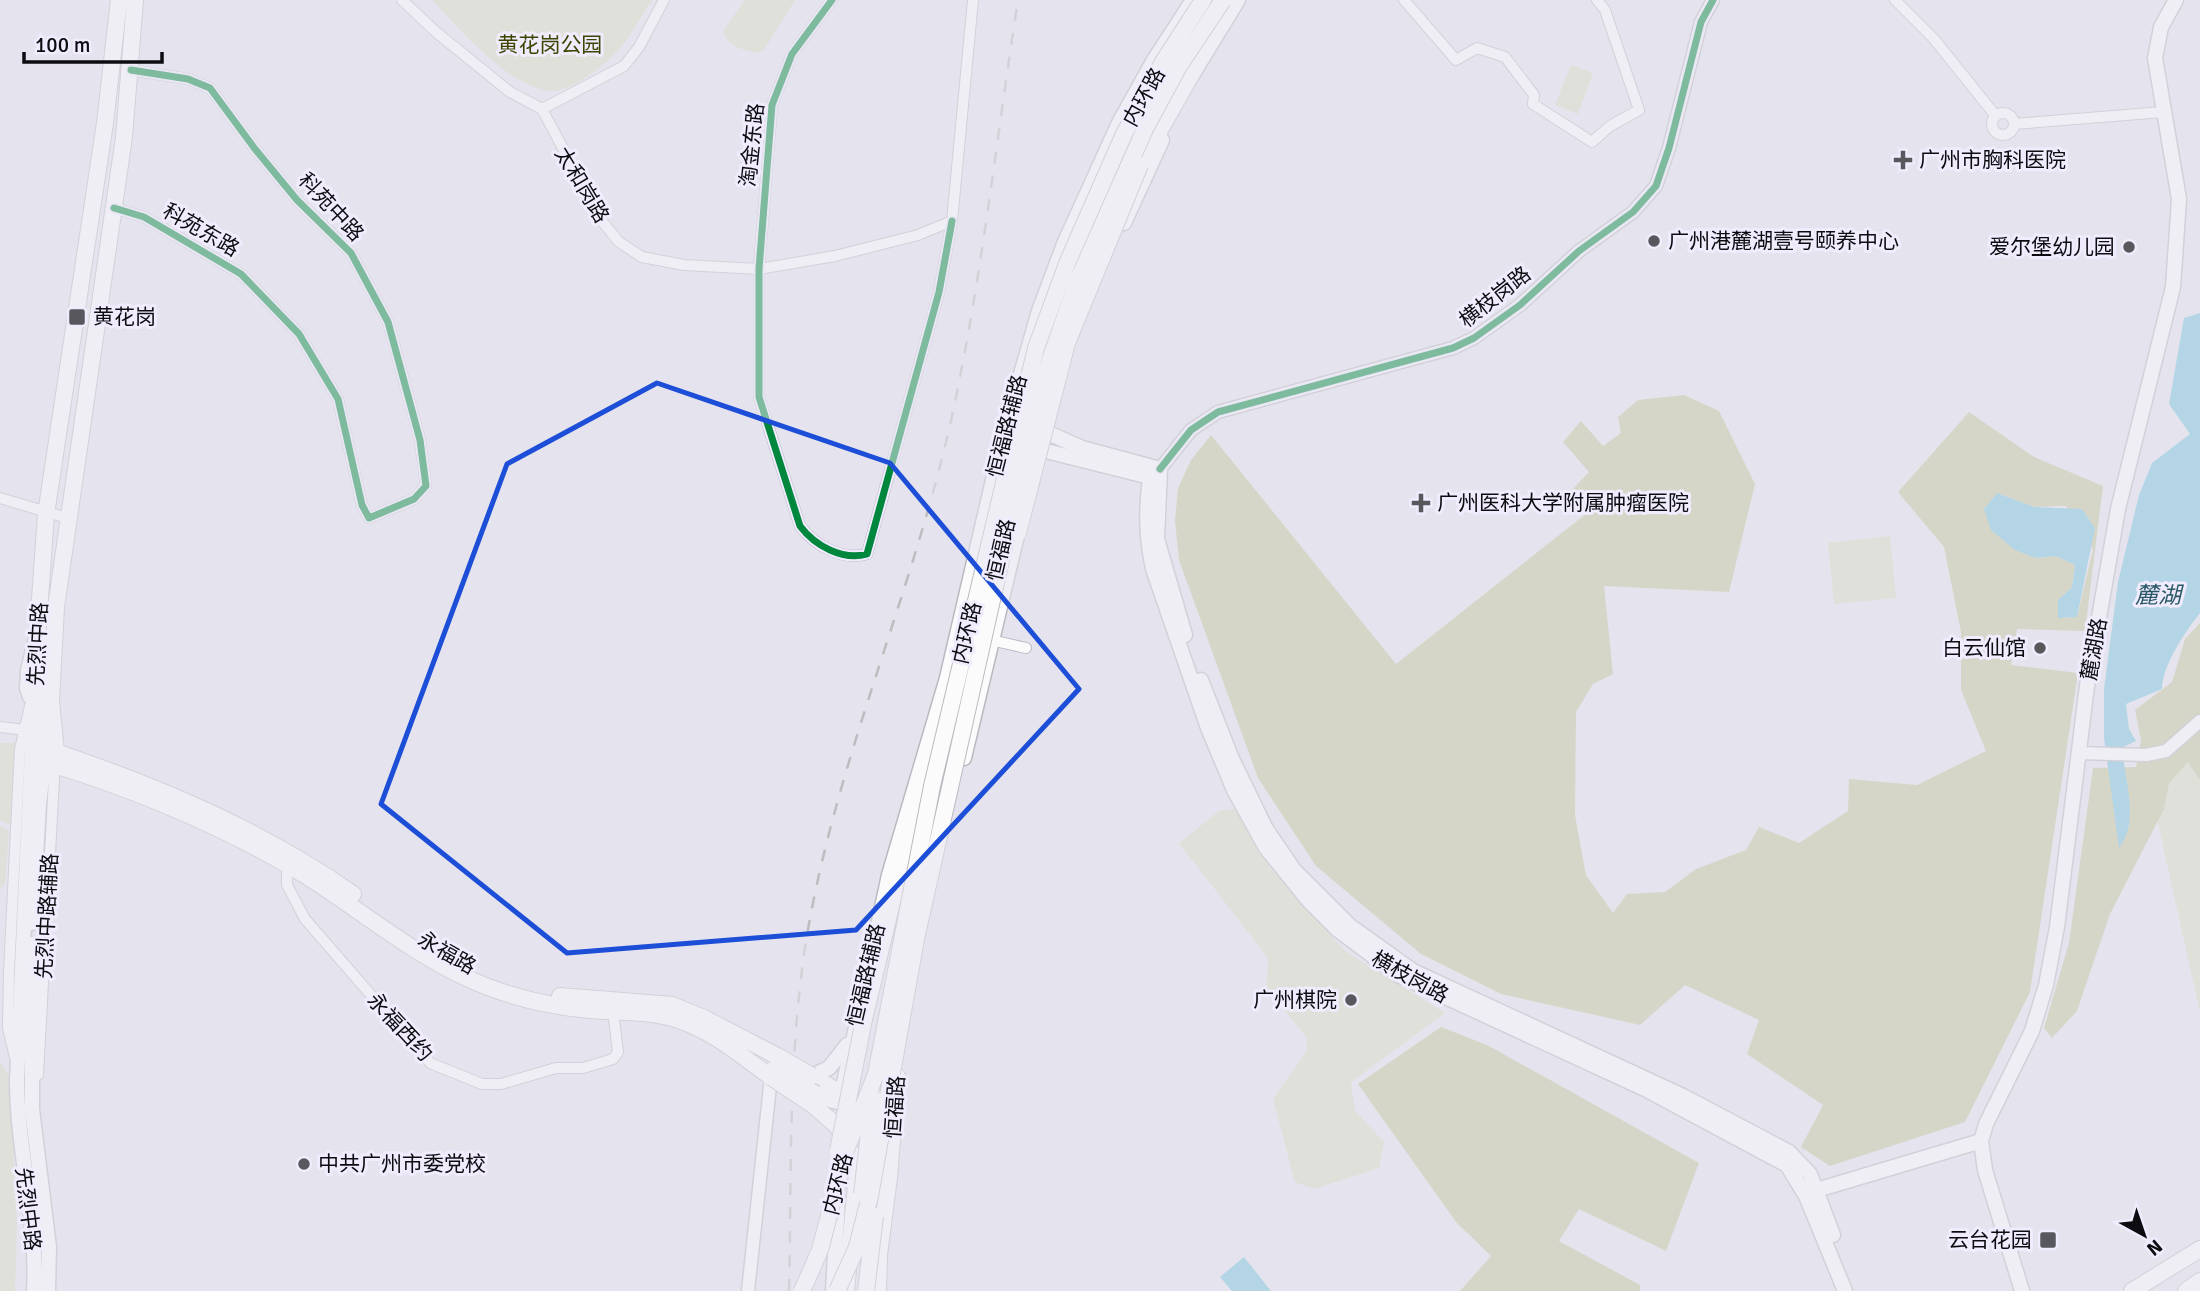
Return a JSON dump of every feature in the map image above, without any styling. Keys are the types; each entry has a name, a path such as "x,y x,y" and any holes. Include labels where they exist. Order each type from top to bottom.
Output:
{"main road":[{"name":"先烈中路","path":"39,698 38,627 46,514 105,123 119,0"},
{"name":"先烈中路","path":"34,1291 42,1273 19,1135 18,1064 18,896 29,787 28,730 39,698 56,607 114,208 131,69 135,0"},
{"name":"恒福路辅路","path":"835,1291 837,1126 853,1104 854,1031 899,838 1020,443 1039,311 1064,244 1135,92 1193,0"},
{"name":"恒福路","path":"889,1178 896,1069 914,965 957,759 987,640 1020,443 1042,338 1086,224 1148,90 1204,0"},
{"name":"内环路","path":"802,1291 820,1250 846,1150 876,1074 932,786 1037,348 1068,261 1124,134 1163,62 1204,0"},
{"name":"恒福路","path":"858,1165 853,1104 935,757 1020,443 1037,428 1049,354 1081,265 1146,121 1194,38 1222,0"},
{"name":"内环路","path":"835,1291 852,1261 863,1225 896,1069 916,939 1027,444 1066,311 1145,129 1179,66 1222,0"},
{"name":"恒福路辅路","path":"1037,428 1094,290 1194,70 1238,0"},
{"name":"麓湖路","path":"1981,1140 1986,1124 2032,1031 2046,985 2057,927 2078,753 2119,505 2174,287 2179,200 2156,45 2161,27 2176,0"},
{"path":"966,721 1067,342 1140,165 1194,70 1194,38"},
{"path":"1037,428 1082,448 1155,473"},
{"path":"1020,443 1155,473"},
{"name":"横枝岗路","path":"1155,473 1157,539 1185,636 1220,731 1244,785 1266,830 1303,880 1358,933 1400,964 1683,1096 1789,1152 1805,1166 1811,1192 1845,1291"},
{"path":"943,830 987,640"},
{"path":"39,698 50,755 30,1013 34,1131 46,1214 42,1273 48,1291"},
{"path":"29,787 50,755"},
{"name":"永福路","path":"50,755 224,831 287,865 414,948 469,979 539,1002 682,1021 775,1068 812,1076 853,1104 882,1148 889,1178 879,1255 878,1291"},
{"name":"永福路","path":"50,755 154,787 239,824 310,865 428,944 483,974 551,995 672,1005 704,1017 775,1068"},
{"path":"899,838 935,757"},
{"path":"820,1250 844,1118 888,919 913,820 935,757"},
{"path":"812,1076 836,1061 854,1031"},
{"path":"775,1068 814,1099 837,1126 858,1165 846,1291"},
{"path":"814,1099 853,1104 896,1069"},
{"path":"866,1291 896,1069"},
{"path":"857,1291 865,1151 876,1074"},
{"path":"1811,1192 1981,1140 1985,1170 2022,1291"},
{"name":"横枝岗路","path":"1811,1192 1856,1291"},
{"path":"2132,1291 2200,1249"},
{"path":"2186,1291 2200,1281"}],"street":[{"path":"402,0 436,32 510,92 541,109 624,66 639,47 664,0"},
{"path":"952,221 973,0"},
{"path":"1404,0 1456,60 1477,48 1505,57 1534,95 1533,104 1592,142 1610,126 1639,110 1605,10 1597,0"},
{"name":"横枝岗路","path":"1155,473 1191,430 1218,412 1412,361 1474,338 1520,305 1579,251 1633,212 1656,186 1663,169 1701,22 1713,0"},
{"path":"1895,0 1934,39 1996,115"},
{"name":"淘金东路","path":"828,2 792,54 772,106 759,269 759,397 800,526 808,537 830,550 854,558 867,554 939,292 952,221"},
{"name":"科苑中路","path":"131,69 188,79 210,88 240,131 297,200 351,253 388,322 420,440 426,486 414,499 369,518"},
{"name":"太和岗路","path":"541,109 591,205 610,231 631,251 684,265 759,269 847,253 918,235 952,221"},
{"path":"2014,124 2164,113"},
{"path":"1996,115 2009,114 2014,124"},
{"path":"1996,115 1992,125 1998,134 2008,133 2014,124"},
{"name":"科苑东路","path":"114,208 144,217 241,274 299,334 338,399 362,505 369,518"},
{"path":"0,498 46,514 67,518"},
{"path":"987,640 1026,648"},
{"path":"2078,753 2129,754 2166,751 2200,721"},
{"path":"0,727 28,730"},
{"name":"先烈中路辅路","path":"18,896 28,730"},
{"path":"935,757 957,759"},
{"name":"永福西约","path":"287,865 287,885 305,919 430,1063 482,1084 501,1084 556,1068 583,1068 613,1059 618,1052 613,1011"},
{"path":"748,1291 775,1068"}],"highlighted area":[{"path":"657,383 890,463 1079,689 856,930 567,953 381,804 507,464"}],"green space":[{"name":"黄花岗公园","path":"432,0 652,0 626,41 611,58 577,83 553,91 537,88 503,69"},
{"path":"745,0 795,0 764,50 757,53 732,44 723,31"},
{"path":"1571,65 1593,73 1578,114 1555,105"},
{"path":"1684,395 1719,411 1755,484 1729,592 1604,586 1613,674 1593,684 1576,712 1575,815 1586,875 1613,913 1627,894 1665,892 1696,869 1746,850 1759,827 1799,843 1848,811 1849,779 1917,785 1986,751 1961,690 1961,632 1944,547 1898,492 1969,412 2034,457 2103,486 2085,631 2017,629 2011,665 2078,673 2030,992 1965,1122 1830,1166 1801,1147 1823,1105 1747,1054 1759,1020 1685,985 1640,1025 1501,994 1421,954 1316,866 1258,778 1179,560 1175,521 1178,488 1191,460 1211,435 1396,664 1587,513 1571,491 1589,472 1563,442 1581,421 1603,446 1621,433 1618,417 1638,400","holes":["1997,493 2034,507 2066,506 2093,549 2077,617 2058,618 2058,600 2072,587 2075,565 2056,556 2036,558"]},
{"path":"1890,536 1896,598 1834,604 1828,543"},
{"path":"2200,623 2200,780 2188,762 2169,783 2164,809 2110,914 2077,1011 2052,1038 2044,1028 2069,943 2093,768 2136,767 2141,740 2135,710 2172,682 2185,639"},
{"path":"2200,733 2200,1012 2151,792"},
{"path":"0,743 15,743 10,825 0,820"},
{"name":"广州棋院","path":"1237,809 1270,868 1345,951 1445,1013 1351,1082 1355,1111 1384,1142 1379,1168 1314,1189 1295,1182 1273,1099 1306,1052 1307,1038 1267,988 1268,958 1179,843 1219,811"},
{"path":"0,826 9,830 5,884 0,889"},
{"path":"1441,1027 1487,1045 1699,1163 1666,1251 1579,1209 1559,1241 1640,1285 1640,1291 1460,1291 1491,1256 1456,1222 1358,1084"},
{"path":"0,1062 10,1077 17,1224 15,1291 0,1291"}],"water":[{"name":"麓湖","path":"2200,313 2200,613 2170,660 2162,689 2126,704 2129,729 2136,741 2123,747 2130,812 2129,825 2119,848 2104,738 2104,689 2118,582 2139,495 2152,463 2190,434 2169,404 2184,318"},
{"path":"1997,493 2034,507 2082,509 2095,528 2077,617 2058,618 2058,600 2072,587 2075,565 2056,556 2036,558 2015,550 1991,530 1984,509"},
{"path":"1244,1257 1271,1291 1232,1291 1220,1277"}],"railway":[{"path":"789,1291 795,1051 798,1003 812,908 842,786 935,486 950,425 979,266 1018,0"},
{"path":"804,1267 804,1291"}],"cycle path":[{"path":"832,0 792,54 772,105 759,269 759,397 800,526 813,540 830,550 858,556 867,554 939,292 952,221"},
{"path":"1160,469 1191,430 1218,412 1453,348 1474,338 1520,305 1579,251 1633,212 1656,186 1669,148 1701,22 1713,0"},
{"path":"114,208 144,217 241,274 299,334 338,399 362,505 369,518 414,499 426,486 420,440 388,322 351,253 297,200 210,88 188,79 131,70"}],"place":[{"name":"广州市胸科医院","path":"1903,160"},
{"name":"广州港麓湖壹号颐养中心","path":"1654,241"},
{"name":"爱尔堡幼儿园","path":"2129,247"},
{"name":"黄花岗","path":"77,317"},
{"name":"广州医科大学附属肿瘤医院","path":"1421,503"},
{"name":"白云仙馆","path":"2040,648"},
{"name":"广州棋院","path":"1351,1000"},
{"name":"中共广州市委党校","path":"304,1164"},
{"name":"云台花园","path":"2048,1240"}]}
